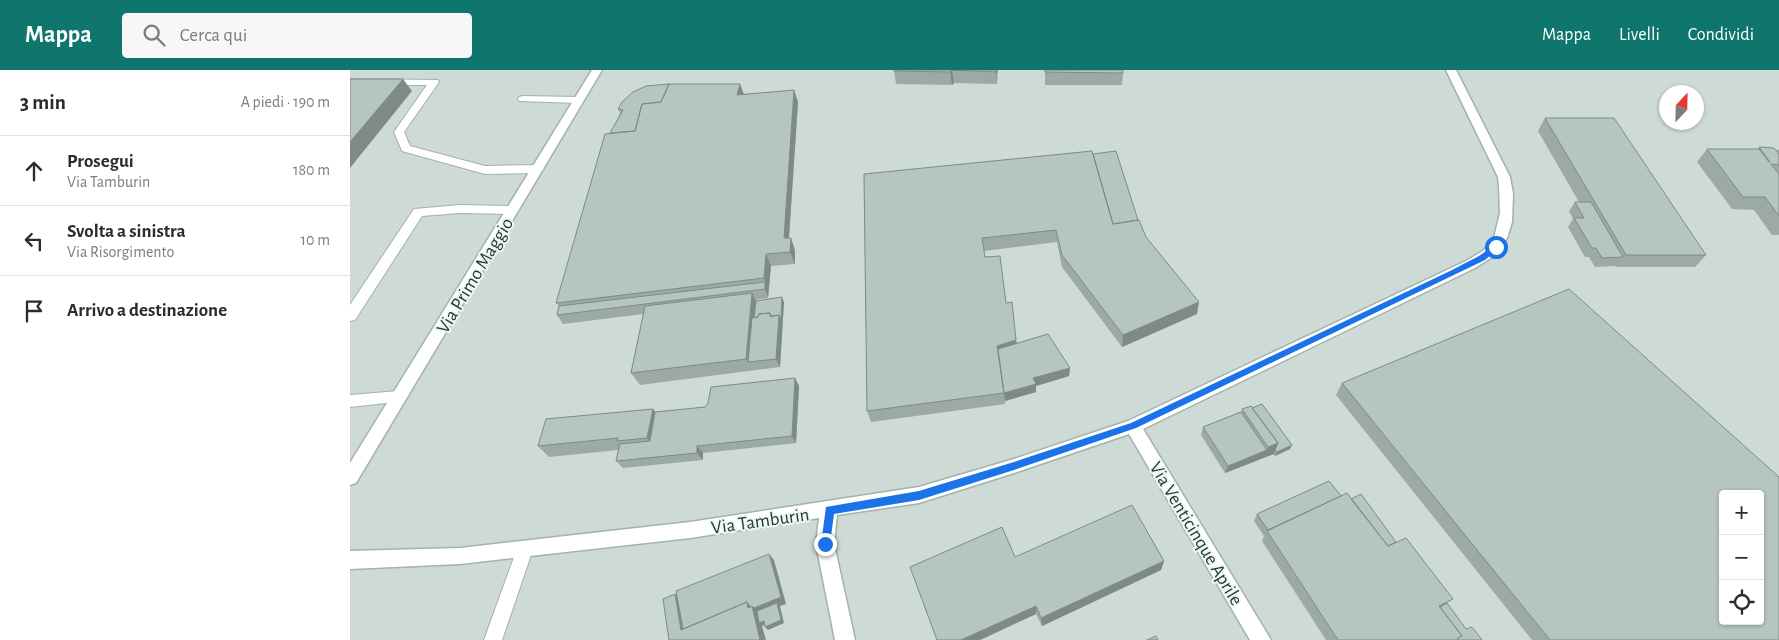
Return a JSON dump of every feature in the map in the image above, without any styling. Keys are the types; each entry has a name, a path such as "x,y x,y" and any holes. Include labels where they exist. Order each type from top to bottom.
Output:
{"street":[{"name":"Via Primo Maggio","path":"350,478 596,70"},
{"name":"Via Tamburin","path":"350,560 460,556 525,549 690,530 919,496 1133,426 1453,273 1482,258 1496,247 1506,218 1507,195 1504,177 1451,70"},
{"name":"Via Venticinque Aprile","path":"1133,426 1261,640"},
{"path":"829,510 825,544 844,640"}],"lane":[{"path":"350,82 434,82 399,132 406,148 485,170 538,169"},
{"path":"523,99 579,100"},
{"path":"350,316 418,212 460,209 513,210"},
{"path":"350,401 399,397"},
{"path":"493,640 525,549"}],"shaded area":[{"path":"350,70 1779,70 1779,640 350,640"}],"building":[{"path":"894,70 952,70 950,72"},
{"path":"952,70 996,70 996,72"},
{"path":"1045,70 1123,70 1123,73 1045,72"},
{"path":"350,79 403,79 350,142"},
{"path":"669,84 740,84 737,95 794,90 784,238 791,238 790,252 766,254 764,278 556,303 605,134 635,131 642,104 661,102"},
{"path":"669,84 661,102 642,104 635,131 610,133 623,110 618,109 622,102 633,92 646,86"},
{"path":"1545,118 1614,118 1706,255 1626,255"},
{"path":"1759,147 1774,148 1779,154 1779,165 1771,164 1779,174 1779,216 1765,197 1743,197 1707,149 1759,149 1770,162"},
{"path":"1092,151 1113,224 1139,220 1146,237 1199,302 1123,335 1062,255 1056,230 982,238 985,257 1000,256 1006,303 1012,302 1016,340 997,346 1004,393 867,411 864,174"},
{"path":"1116,151 1138,220 1113,224 1093,154"},
{"path":"1575,202 1591,202 1623,257 1602,258 1596,248 1592,248 1574,218 1584,218"},
{"path":"765,282 765,289 557,315 559,306"},
{"path":"1569,289 1779,477 1779,640 1550,640 1342,383"},
{"path":"752,293 746,359 631,373 645,306"},
{"path":"782,297 781,320 779,315 771,316 770,313 759,314 758,317 754,318 756,301"},
{"path":"770,313 770,317 779,315 776,359 748,362 752,318 758,317 759,314"},
{"path":"1048,334 1070,368 1033,378 1036,384 1004,393 998,349"},
{"path":"795,378 792,436 697,446 697,453 616,461 620,444 650,441 655,412 705,407 708,403 711,387"},
{"path":"1262,404 1292,445 1277,452 1275,450 1278,443 1252,408"},
{"path":"1251,406 1278,443 1268,447 1242,409"},
{"path":"653,409 647,438 617,441 618,438 538,446 546,419"},
{"path":"1241,412 1267,450 1228,466 1203,427"},
{"path":"1329,481 1341,496 1268,530 1257,514"},
{"path":"1347,493 1388,546 1406,538 1453,599 1439,606 1462,636 1458,640 1338,640 1267,531"},
{"path":"1361,494 1396,542 1388,546 1351,499"},
{"path":"1132,505 1164,561 1041,618 1036,606 961,640 937,640 910,567 1002,527 1015,557"},
{"path":"769,554 781,597 754,608 750,607 747,602 683,629 676,591"},
{"path":"675,594 681,630 747,602 748,608 752,606 760,640 669,640 663,599"},
{"path":"777,603 781,620 765,627 764,621 759,623 757,611"},
{"path":"1447,603 1466,629 1472,627 1482,640 1457,639 1462,636 1440,607"},
{"path":"1156,636 1158,640 1147,640"}],"route":[{"path":"825,544 829,510 919,496 1133,426 1261,363 1453,273 1482,258 1496,247"}]}
